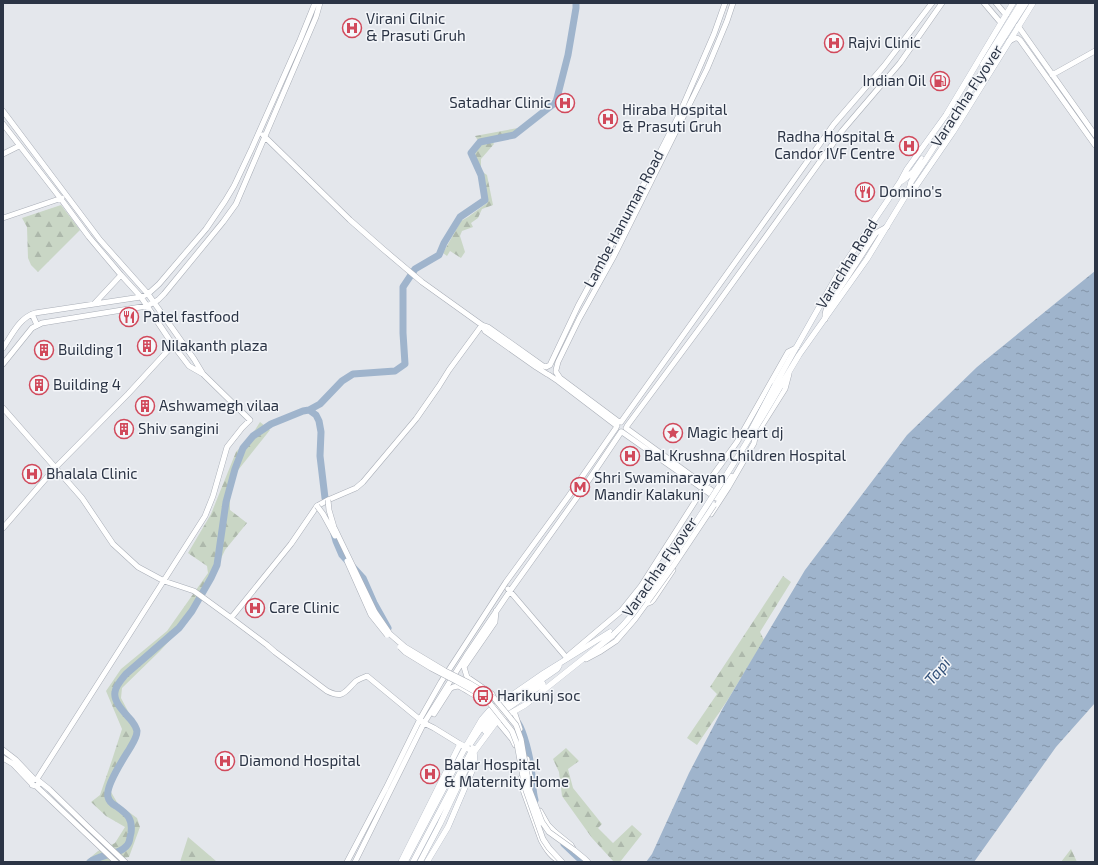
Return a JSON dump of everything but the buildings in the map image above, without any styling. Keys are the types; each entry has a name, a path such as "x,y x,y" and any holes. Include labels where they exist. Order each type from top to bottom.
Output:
{"main road":[{"path":"900,182 907,169 946,115 1014,3"},
{"name":"Varachha Flyover","path":"778,386 790,371 867,259 909,190 911,182 924,160 1021,3"},
{"name":"Varachha Flyover","path":"900,182 913,172 924,160 1026,3"},
{"path":"909,190 916,186 937,157 1033,3"},
{"path":"977,63 977,69 980,72 984,74 991,72"},
{"name":"Varachha Road","path":"796,348 839,272 900,182"},
{"name":"Varachha Flyover","path":"563,660 611,633 622,626 631,617 668,565 747,443 778,386 796,348"},
{"name":"Varachha Flyover","path":"497,721 525,705 576,664 611,633"},
{"path":"409,862 482,719 489,711 563,660"},
{"path":"401,862 467,749 490,715 557,669 563,660"},
{"path":"405,862 467,749 496,716 558,672 565,673"},
{"path":"413,862 467,749 497,721"},
{"path":"420,862 440,824 467,749"},
{"path":"427,862 448,827 475,764 467,749"}],"street":[{"path":"3,364 32,328 37,325 147,306 158,300 164,294 236,204 265,136 315,3"},
{"path":"3,348 23,319 32,314 141,297 148,294 159,284 215,217 234,186 258,133 280,93 316,17 320,3"},
{"name":"Lambe Hanuman Road","path":"548,366 552,362 578,306 636,199 678,117 714,34 725,3"},
{"path":"548,375 554,374 556,371 558,362 614,256 707,69 733,3"},
{"path":"355,862 425,722 441,682 505,585 834,124 884,66 932,3"},
{"path":"347,862 386,788 425,722 496,611 624,430 842,132 900,63 942,3"},
{"path":"984,3 1001,23"},
{"path":"996,3 1006,15"},
{"path":"994,15 1001,13 1001,9"},
{"path":"1018,26 1095,135"},
{"path":"1020,40 1025,36"},
{"path":"1009,41 1017,38 1020,40 1095,145"},
{"path":"1052,75 1095,51"},
{"path":"1067,96 1075,102 1095,130"},
{"path":"3,112 100,240 148,294 203,374"},
{"path":"3,124 89,237 141,297 189,366 203,374 250,420 227,447 213,496 205,516 35,782"},
{"path":"258,133 265,136 283,156 350,220 422,282 542,366 553,366 560,378 618,425 619,431 624,430 718,497"},
{"path":"3,154 19,146"},
{"path":"3,218 61,199 66,195"},
{"path":"753,238 761,244"},
{"path":"94,304 121,275"},
{"path":"32,314 37,325"},
{"path":"482,325 485,331 558,381 618,425 625,424 624,430"},
{"path":"231,618 291,544 317,506 356,488 362,482 421,412 482,325"},
{"path":"3,528 55,468 128,394 173,345"},
{"path":"505,585 563,660 621,611 641,586 704,488 737,442 788,352 796,348"},
{"path":"548,366 546,371 548,375"},
{"path":"576,664 616,641 635,619 674,565 714,505 785,389 790,371"},
{"path":"3,408 82,498 113,544 138,567 164,581 194,591 327,691 333,694 342,694 347,692 356,681 367,676 397,702 467,749"},
{"path":"647,602 651,602 653,600 728,488 754,443 755,437"},
{"path":"575,488 580,492"},
{"path":"328,500 329,510 337,534 375,612 390,634 405,647 494,698"},
{"path":"317,506 329,524 371,614 389,637 405,652 422,663 481,695 488,701 512,731 517,744 525,788 543,839 548,848 562,862"},
{"path":"664,550 679,561"},
{"path":"496,611 495,622 464,667 467,677 492,694 516,725 521,739 530,791 542,822 549,832 588,862"},
{"path":"425,722 453,687 462,687 485,702 488,701"},
{"path":"514,711 529,770 532,789 542,815 548,825 571,845 574,850"},
{"path":"497,721 516,746 523,790 544,847 557,861 562,862"},
{"path":"3,750 16,760 35,782 116,862"},
{"path":"3,758 35,782 49,789 126,862"}],"green space":[{"path":"518,128 518,132 479,142 475,136"},
{"path":"492,141 494,144 481,159 481,171 487,175 493,205 482,209 478,218 471,223 473,227 462,231 460,236 465,252 461,258 450,251 447,256 443,253 461,221 487,203 486,189 476,164 475,152 481,144"},
{"path":"61,205 80,230 38,272 31,265 28,258 27,227 22,218"},
{"path":"260,422 270,430 235,474 230,499 230,510 247,523 225,550 211,580 181,628 122,688 121,698 139,732 139,736 111,787 111,792 118,804 137,818 140,827 129,857 105,862 85,862 98,851 115,843 125,827 106,816 91,802 100,795 122,729 106,691 121,669 167,631 208,573 207,566 188,553 211,514 236,452"},
{"path":"783,576 791,582 760,632 764,640 727,701 697,745 687,738 717,694 710,687"},
{"path":"566,748 579,761 568,769 573,788 602,824 598,828 613,843 632,825 642,834 620,862 614,862 592,838 562,796 559,772 553,759"},
{"path":"188,837 216,861 216,862 180,862"},
{"path":"1071,849 1077,862 1061,862"}],"water":[{"name":"Tapi","path":"1095,271 1095,703 1056,747 974,862 646,862 652,854 689,773 723,708 805,570 907,435 977,367"}],"waterway":[{"path":"309,410 320,404 342,381 353,374 395,371 405,364 403,287 415,269 439,255 444,243 460,217 485,200 481,175 471,153 480,142 514,135 556,102 568,55 576,3"},
{"path":"90,862 94,859 122,849 129,842 131,833 130,820 123,811 111,803 108,797 109,786 112,779 134,742 137,731 134,723 123,711 116,700 116,689 119,682 126,674 179,628 192,611 211,578 217,565 226,502 235,469 243,448 253,436 271,424 309,410 316,415 319,421 321,432 320,456 325,498"},
{"path":"333,530 342,555 363,578 374,603 388,628"},
{"path":"518,723 528,751 535,800"},
{"path":"564,844 583,862"}],"place":[{"name":"Virani Cilnic & Prasuti Gruh","path":"352,28"},
{"name":"Rajvi Clinic","path":"834,43"},
{"name":"Indian Oil","path":"940,81"},
{"name":"Satadhar Clinic","path":"565,103"},
{"name":"Hiraba Hospital & Prasuti Gruh","path":"608,119"},
{"name":"Radha Hospital & Candor IVF Centre","path":"909,146"},
{"name":"Domino's","path":"865,192"},
{"name":"Patel fastfood","path":"129,317"},
{"name":"Nilakanth plaza","path":"147,346"},
{"name":"Building 1","path":"44,350"},
{"name":"Building 4","path":"39,385"},
{"name":"Ashwamegh vilaa","path":"145,406"},
{"name":"Shiv sangini","path":"124,429"},
{"name":"Magic heart dj","path":"673,433"},
{"name":"Bal Krushna Children Hospital","path":"630,456"},
{"name":"Bhalala Clinic","path":"32,474"},
{"name":"Shri Swaminarayan Mandir Kalakunj","path":"580,487"},
{"name":"Care Clinic","path":"255,608"},
{"name":"Harikunj soc","path":"483,696"},
{"name":"Diamond Hospital","path":"225,761"},
{"name":"Balar Hospital & Maternity Home","path":"430,774"}]}
